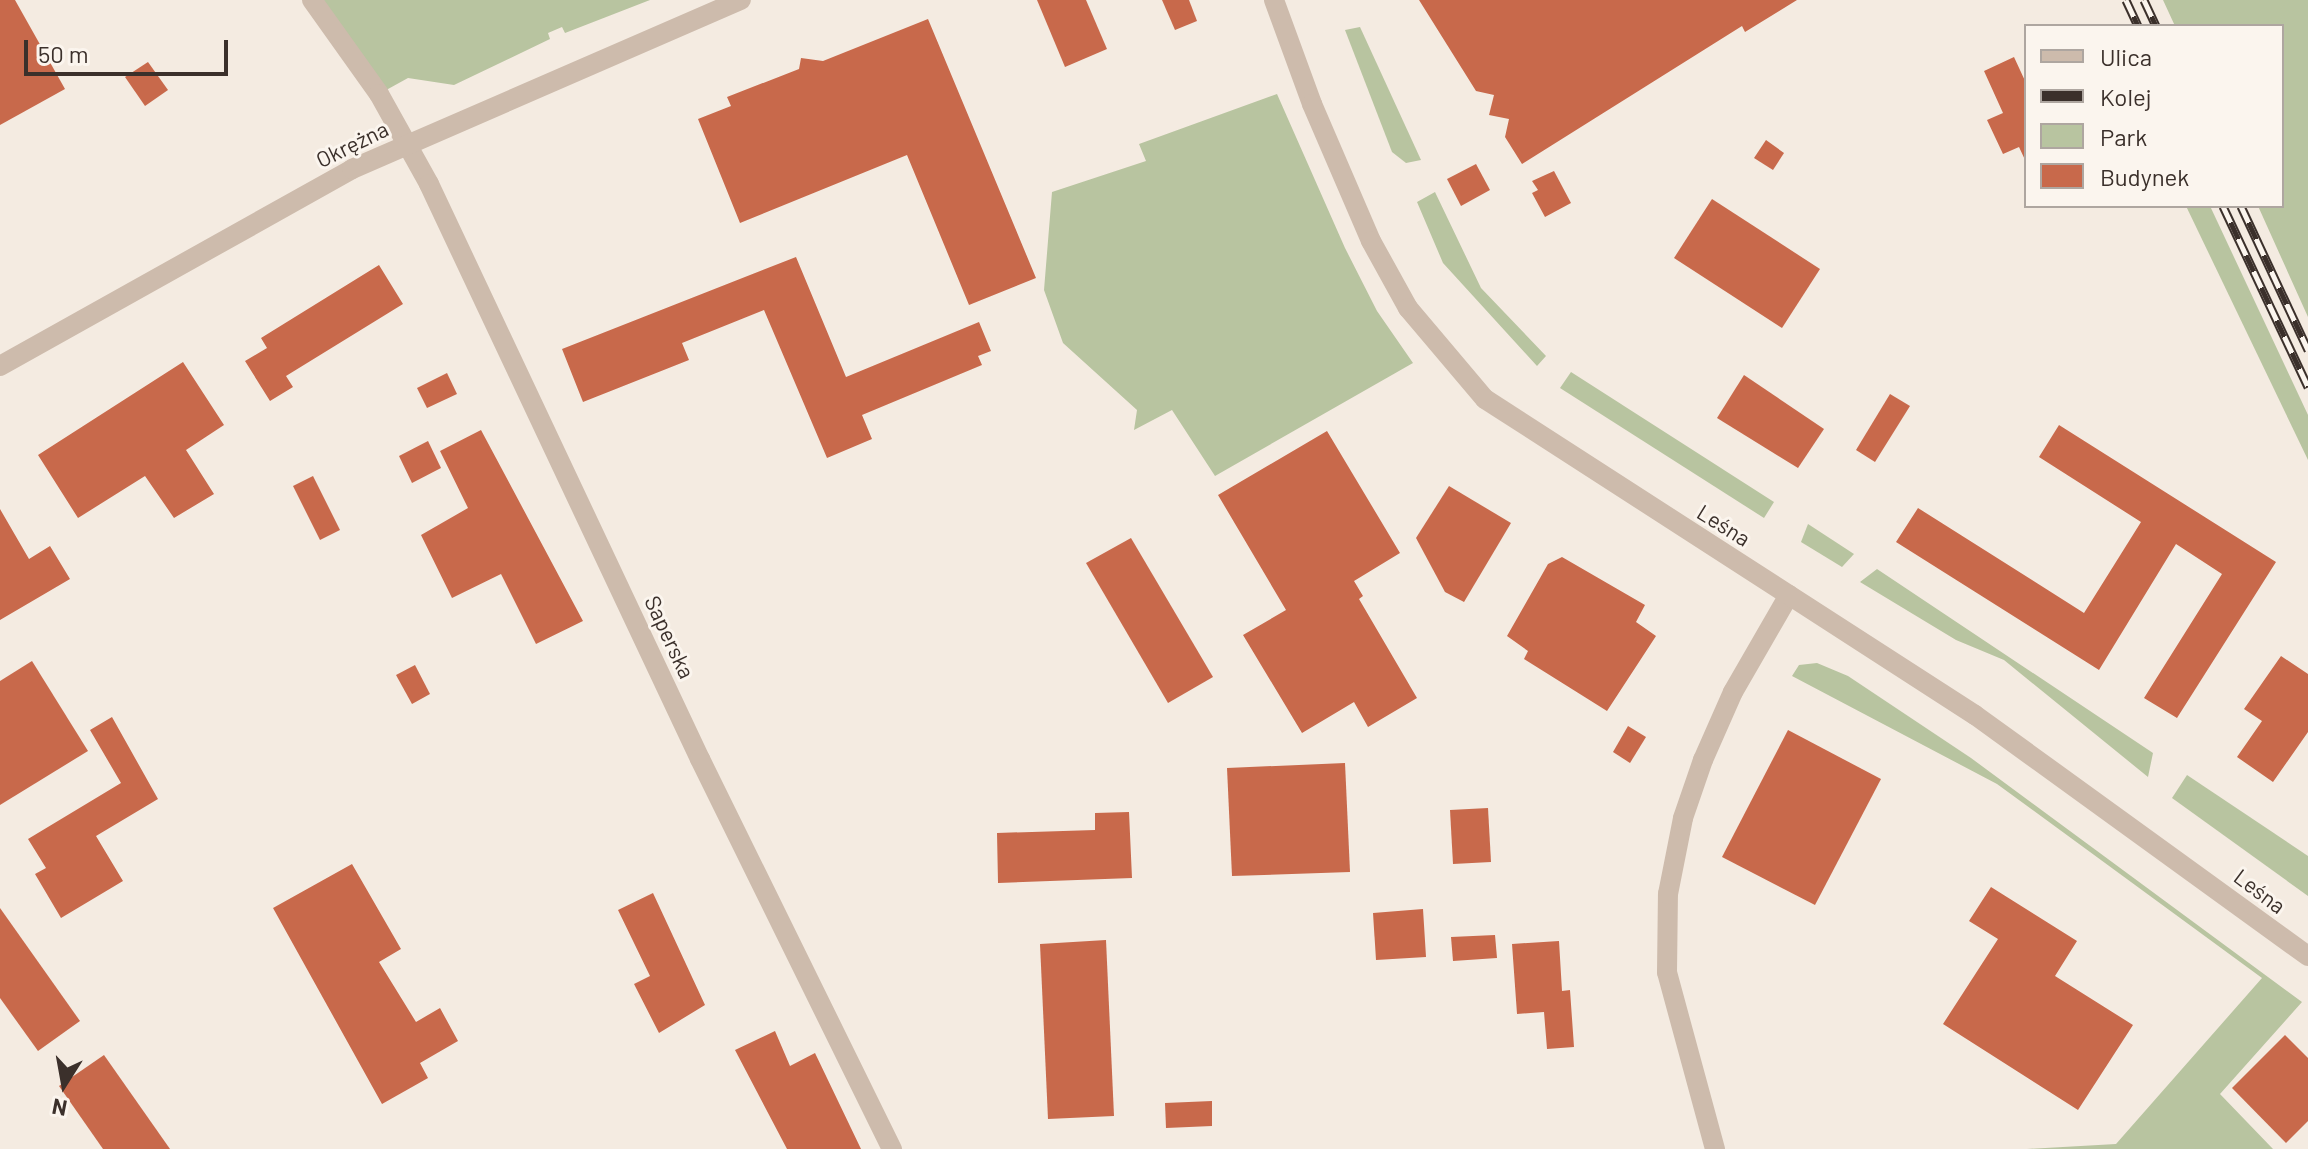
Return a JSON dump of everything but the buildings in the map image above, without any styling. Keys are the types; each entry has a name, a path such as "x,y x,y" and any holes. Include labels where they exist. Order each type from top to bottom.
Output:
{"street":[{"name":"Saperska","path":"312,0 409,144 892,1149"},
{"name":"Okrężna","path":"0,366 305,194 409,144 741,0"},
{"name":"Leśna","path":"1274,0 1312,104 1371,241 1408,308 1485,399 2072,782 2308,956"},
{"path":"1715,1149 1667,972 1669,883 1683,818 1703,760 1733,692 1789,595"}],"green space":[{"path":"312,0 650,0 565,33 562,27 548,33 550,39 454,85 408,78 379,94"},
{"path":"2163,0 2308,0 2308,317 2259,208 2284,208 2284,24 2174,24"},
{"path":"1360,27 1421,160 1406,163 1392,152 1345,30"},
{"path":"1277,94 1345,248 1377,311 1413,363 1215,476 1172,410 1134,430 1137,410 1063,343 1044,290 1052,192 1146,161 1139,144"},
{"path":"1435,192 1481,288 1546,356 1537,366 1443,263 1417,202"},
{"path":"2187,208 2211,208 2308,415 2308,460"},
{"path":"1571,372 1774,502 1764,518 1560,388"},
{"path":"1808,524 1854,554 1842,567 1801,542"},
{"path":"1877,569 2153,753 2148,777 2004,660 1956,640 1860,582"},
{"path":"1817,663 1848,676 1971,758 2302,1002 2220,1094 2273,1149 2027,1149 2116,1144 2262,978 1997,784 1792,676 1799,665"},
{"path":"2187,775 2308,856 2308,896 2172,798"}],"railway":[{"path":"2126,0 2137,24"},
{"path":"2144,0 2155,24"},
{"path":"2224,208 2308,387"},
{"path":"2242,208 2308,350"}]}
